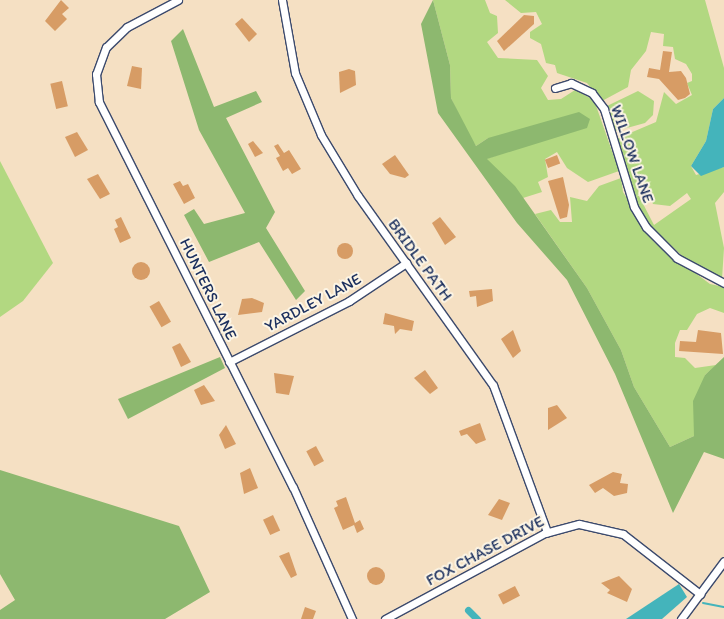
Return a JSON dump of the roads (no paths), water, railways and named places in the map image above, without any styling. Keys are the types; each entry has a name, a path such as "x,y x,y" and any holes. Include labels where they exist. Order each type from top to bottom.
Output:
{"street":[{"name":"HUNTERS LANE","path":"178,0 112,40 98,65 97,93 352,619"},
{"name":"BRIDLE PATH","path":"282,0 290,55 312,118 341,171 497,394 547,532"},
{"name":"WILLOW LANE","path":"555,88 571,82 592,93 604,110 634,207 646,227 677,258 724,283"},
{"name":"YARDLEY LANE","path":"229,362 349,302 406,263"},
{"name":"FOX CHASE DRIVE","path":"385,619 547,532 579,524 615,530 700,594"},
{"path":"682,619 724,561"}],"water":[{"path":"724,98 724,167 701,176 691,166 706,141 713,109"},
{"path":"679,584 687,597 662,619 626,619"}],"waterway":[{"path":"703,603 724,607"},
{"path":"468,610 477,619"}]}
